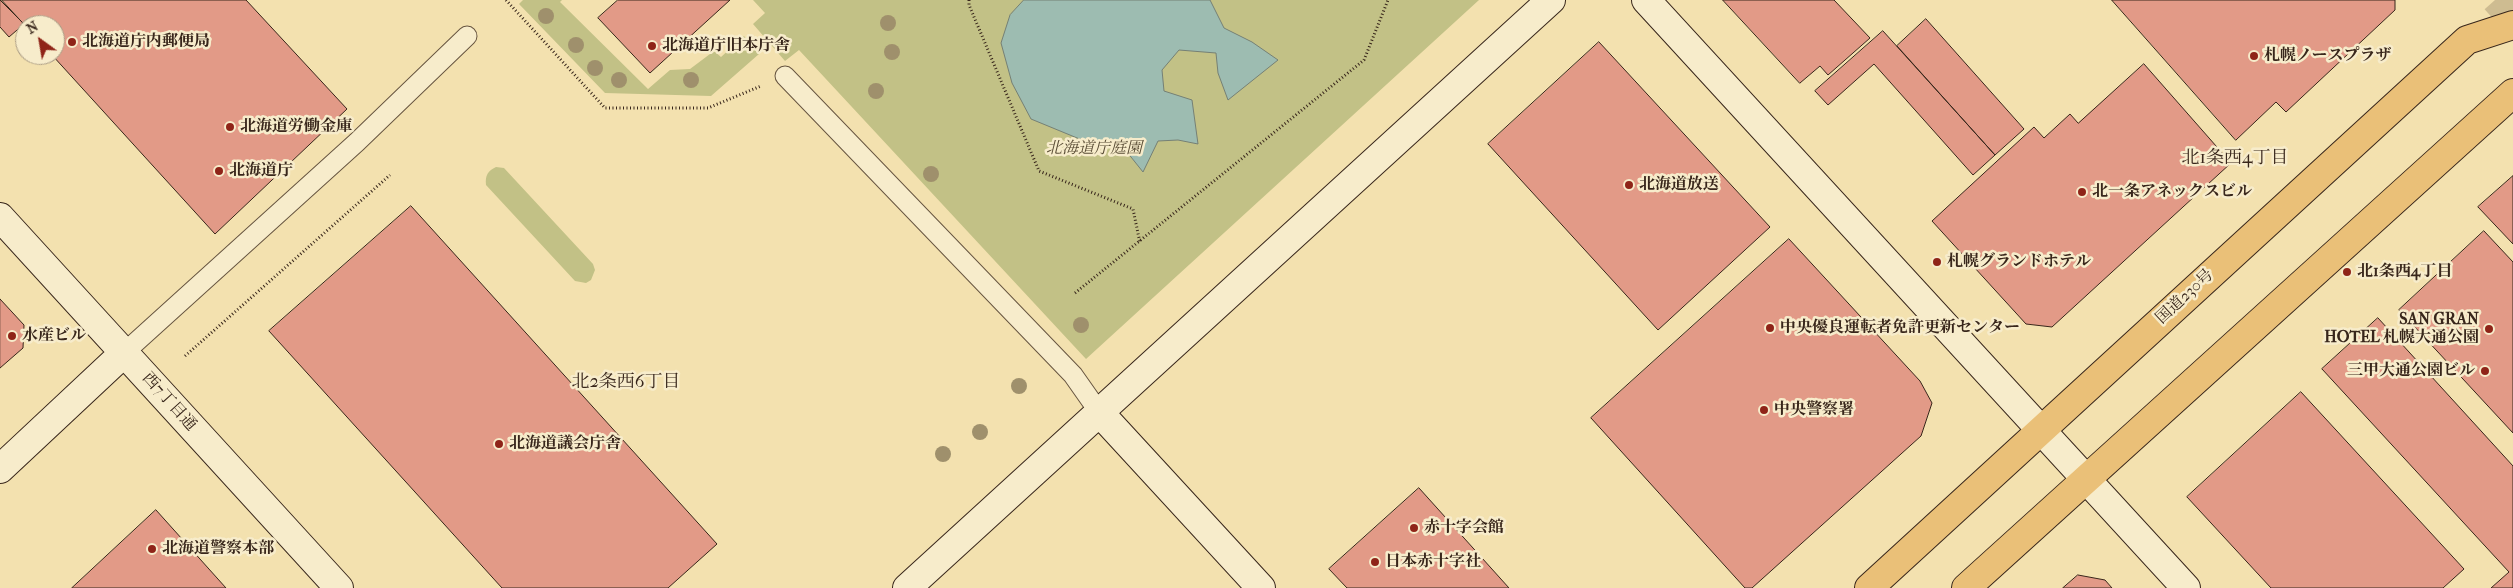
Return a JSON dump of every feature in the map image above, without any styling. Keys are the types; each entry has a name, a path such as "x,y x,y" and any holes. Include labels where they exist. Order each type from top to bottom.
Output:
{"highway":[{"name":"国道230号","path":"1869,588 2040,429 2467,40 2513,24"},
{"path":"1966,588 2513,93"}],"street":[{"path":"907,588 1552,0"},
{"path":"1646,0 2186,588"},
{"name":"西7丁目通","path":"0,217 339,588"},
{"path":"0,469 125,352"},
{"path":"1099,412 1261,588"}],"lane":[{"path":"125,352 357,142 467,36"},
{"path":"785,76 1073,375 1099,412"}],"path":[{"path":"506,0 605,108 708,108 785,76"},
{"path":"969,0 969,5 1039,171 1133,209 1140,243"},
{"path":"1076,293 1364,60 1388,0"},
{"path":"185,356 390,175"}],"green space":[{"path":"523,0 562,0 560,2 648,89 670,70 690,69 714,51 721,57 744,36 759,54 711,96 605,93 519,4"},
{"name":"北海道庁庭園","path":"753,0 1479,0 1086,359 799,50 785,61 753,24 765,13"},
{"path":"496,167 504,168 593,264 595,270 591,280 586,283 575,281 486,185 488,174"}],"water":[{"path":"1024,0 1210,0 1224,28 1252,42 1278,60 1228,100 1218,73 1216,53 1179,50 1162,70 1164,91 1192,100 1198,144 1178,140 1158,141 1143,172 1123,147 1082,140 1031,119 1012,83 1001,43 1010,15"}],"building":[{"path":"0,0 15,15 15,32 9,37 0,27"},
{"name":"北海道庁","path":"2,0 246,0 347,109 215,234 61,65 65,65 65,15 16,15"},
{"name":"北海道庁旧本庁舎","path":"618,0 730,0 650,73 598,18"},
{"path":"1723,0 1834,0 1870,38 1828,75 1820,66 1800,83"},
{"name":"札幌ノースプラザ","path":"2112,0 2395,0 2395,10 2286,112 2276,102 2236,140"},
{"path":"1926,19 2024,129 1995,155 1897,46"},
{"path":"1883,31 1995,155 1973,175 1874,64 1828,105 1815,91"},
{"name":"北海道放送","path":"1599,42 1770,227 1658,330 1488,144"},
{"name":"北一条アネックスビル","path":"2144,64 2231,163 2052,327 2026,324 1932,221 2034,127 2044,138 2070,114 2078,123"},
{"path":"2513,176 2513,244 2478,207"},
{"name":"北海道議会庁舎","path":"411,206 717,544 668,588 502,588 269,331"},
{"name":"三甲大通公園ビル","path":"2484,231 2513,262 2513,433 2399,310"},
{"name":"中央警察署","path":"1789,239 1920,381 1932,403 1921,436 1752,588 1745,588 1591,418"},
{"name":"水産ビル","path":"0,299 24,325 23,348 0,368"},
{"path":"2378,318 2513,466 2513,588 2491,588 2509,572 2322,369"},
{"path":"2301,392 2464,569 2443,588 2271,588 2187,497"},
{"name":"赤十字会館","path":"1419,488 1509,588 1347,588 1329,569"},
{"name":"北海道警察本部","path":"156,510 226,588 72,588"},
{"path":"2078,575 2105,580 2112,588 2063,588"}],"tunnel":[{"path":"2495,0 2513,20"}],"place":[{"name":"北海道庁内郵便局","path":"72,42"},
{"name":"北海道庁旧本庁舎","path":"652,46"},
{"name":"札幌ノースプラザ","path":"2254,56"},
{"name":"北海道労働金庫","path":"230,127"},
{"name":"北海道庁","path":"219,171"},
{"name":"北海道放送","path":"1629,185"},
{"name":"北一条アネックスビル","path":"2082,192"},
{"name":"札幌グランドホテル","path":"1937,262"},
{"name":"北1条西4丁目","path":"2347,272"},
{"name":"中央優良運転者免許更新センター","path":"1770,328"},
{"name":"SAN GRAN HOTEL 札幌大通公園","path":"2489,329"},
{"name":"水産ビル","path":"12,336"},
{"name":"三甲大通公園ビル","path":"2485,371"},
{"name":"中央警察署","path":"1764,410"},
{"name":"北海道議会庁舎","path":"499,444"},
{"name":"赤十字会館","path":"1414,528"},
{"name":"北海道警察本部","path":"152,549"},
{"name":"日本赤十字社","path":"1375,562"}],"district":[{"name":"北1条西4丁目","path":"2235,159"},
{"name":"北2条西6丁目","path":"626,383"}]}
